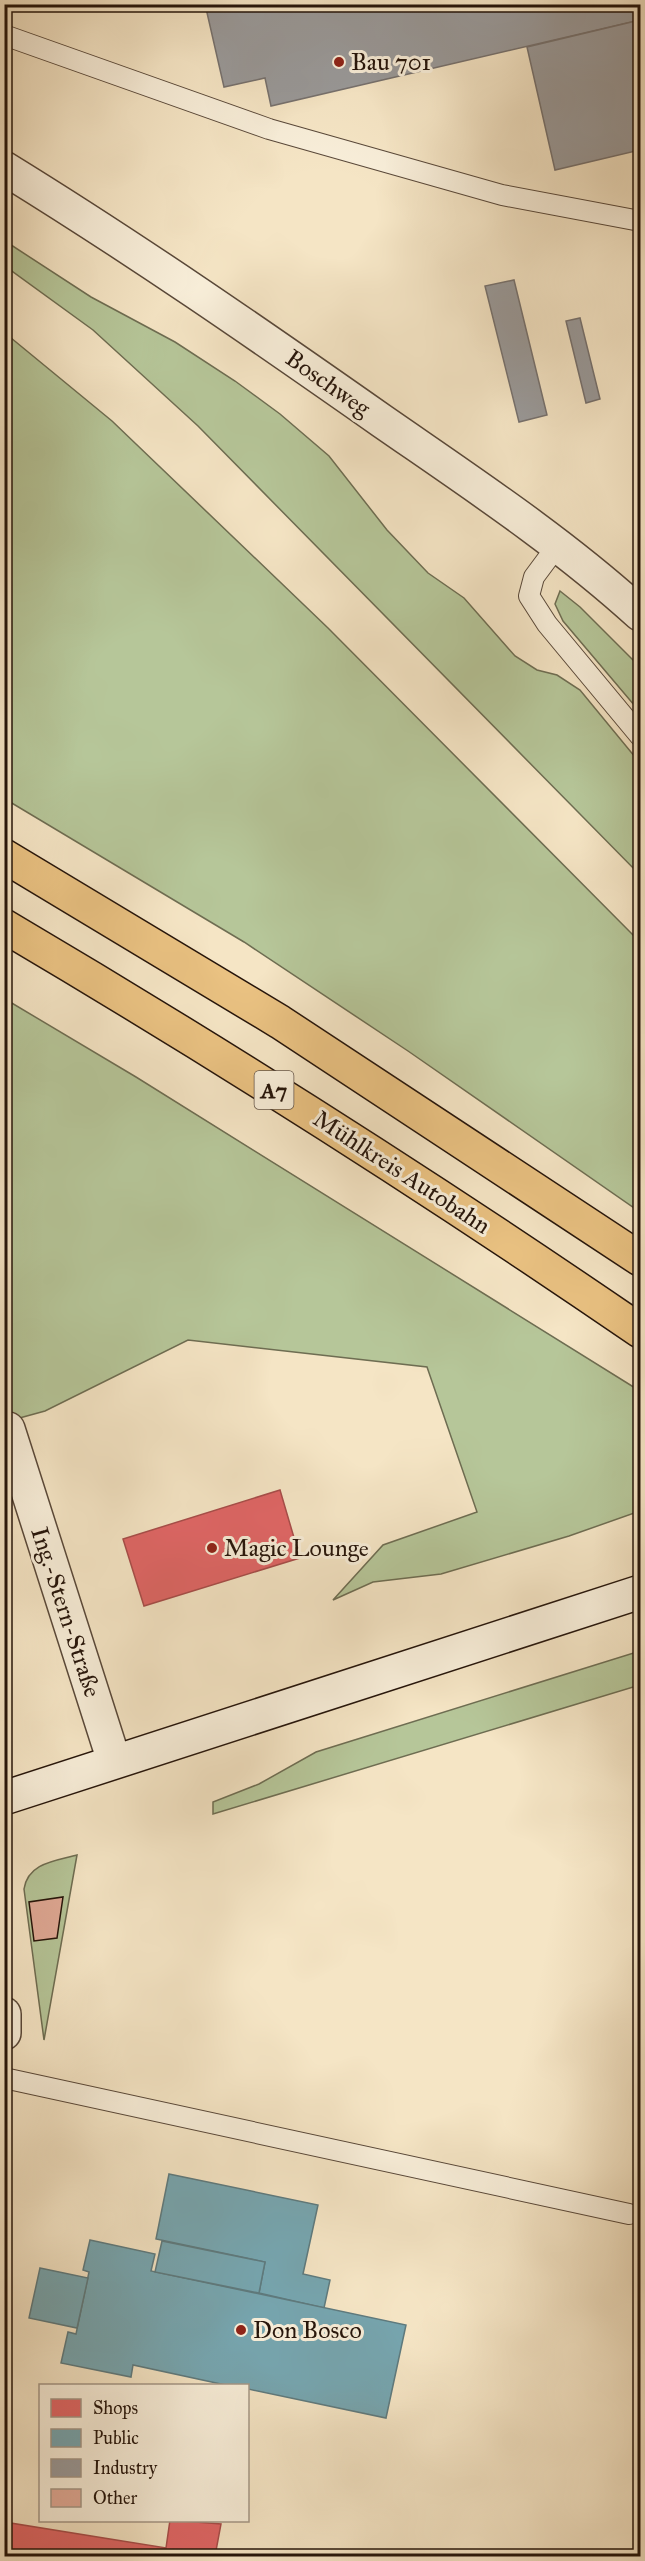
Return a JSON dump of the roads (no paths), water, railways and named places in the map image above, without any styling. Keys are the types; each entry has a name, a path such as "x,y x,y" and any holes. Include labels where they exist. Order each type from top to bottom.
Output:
{"highway":[{"name":"A7","path":"4,856 280,1022 640,1259"},
{"name":"Mühlkreis Autobahn","path":"4,926 215,1053 400,1169 640,1331"}],"street":[{"name":"Boschweg","path":"4,168 110,233 490,496 608,584 640,614"},
{"name":"Ing.-Stern-Straße","path":"8,1430 114,1761"},
{"path":"4,1798 640,1592"},
{"path":"4,2014 4,2033"}],"lane":[{"path":"4,35 268,129 502,195 640,221"},
{"path":"557,546 534,577 529,596 547,624 640,736"},
{"path":"4,2078 37,2083 628,2214"}],"place":[{"name":"Bau 701","path":"339,62"},
{"name":"Magic Lounge","path":"212,1548"},
{"name":"Don Bosco","path":"241,2330"}]}
